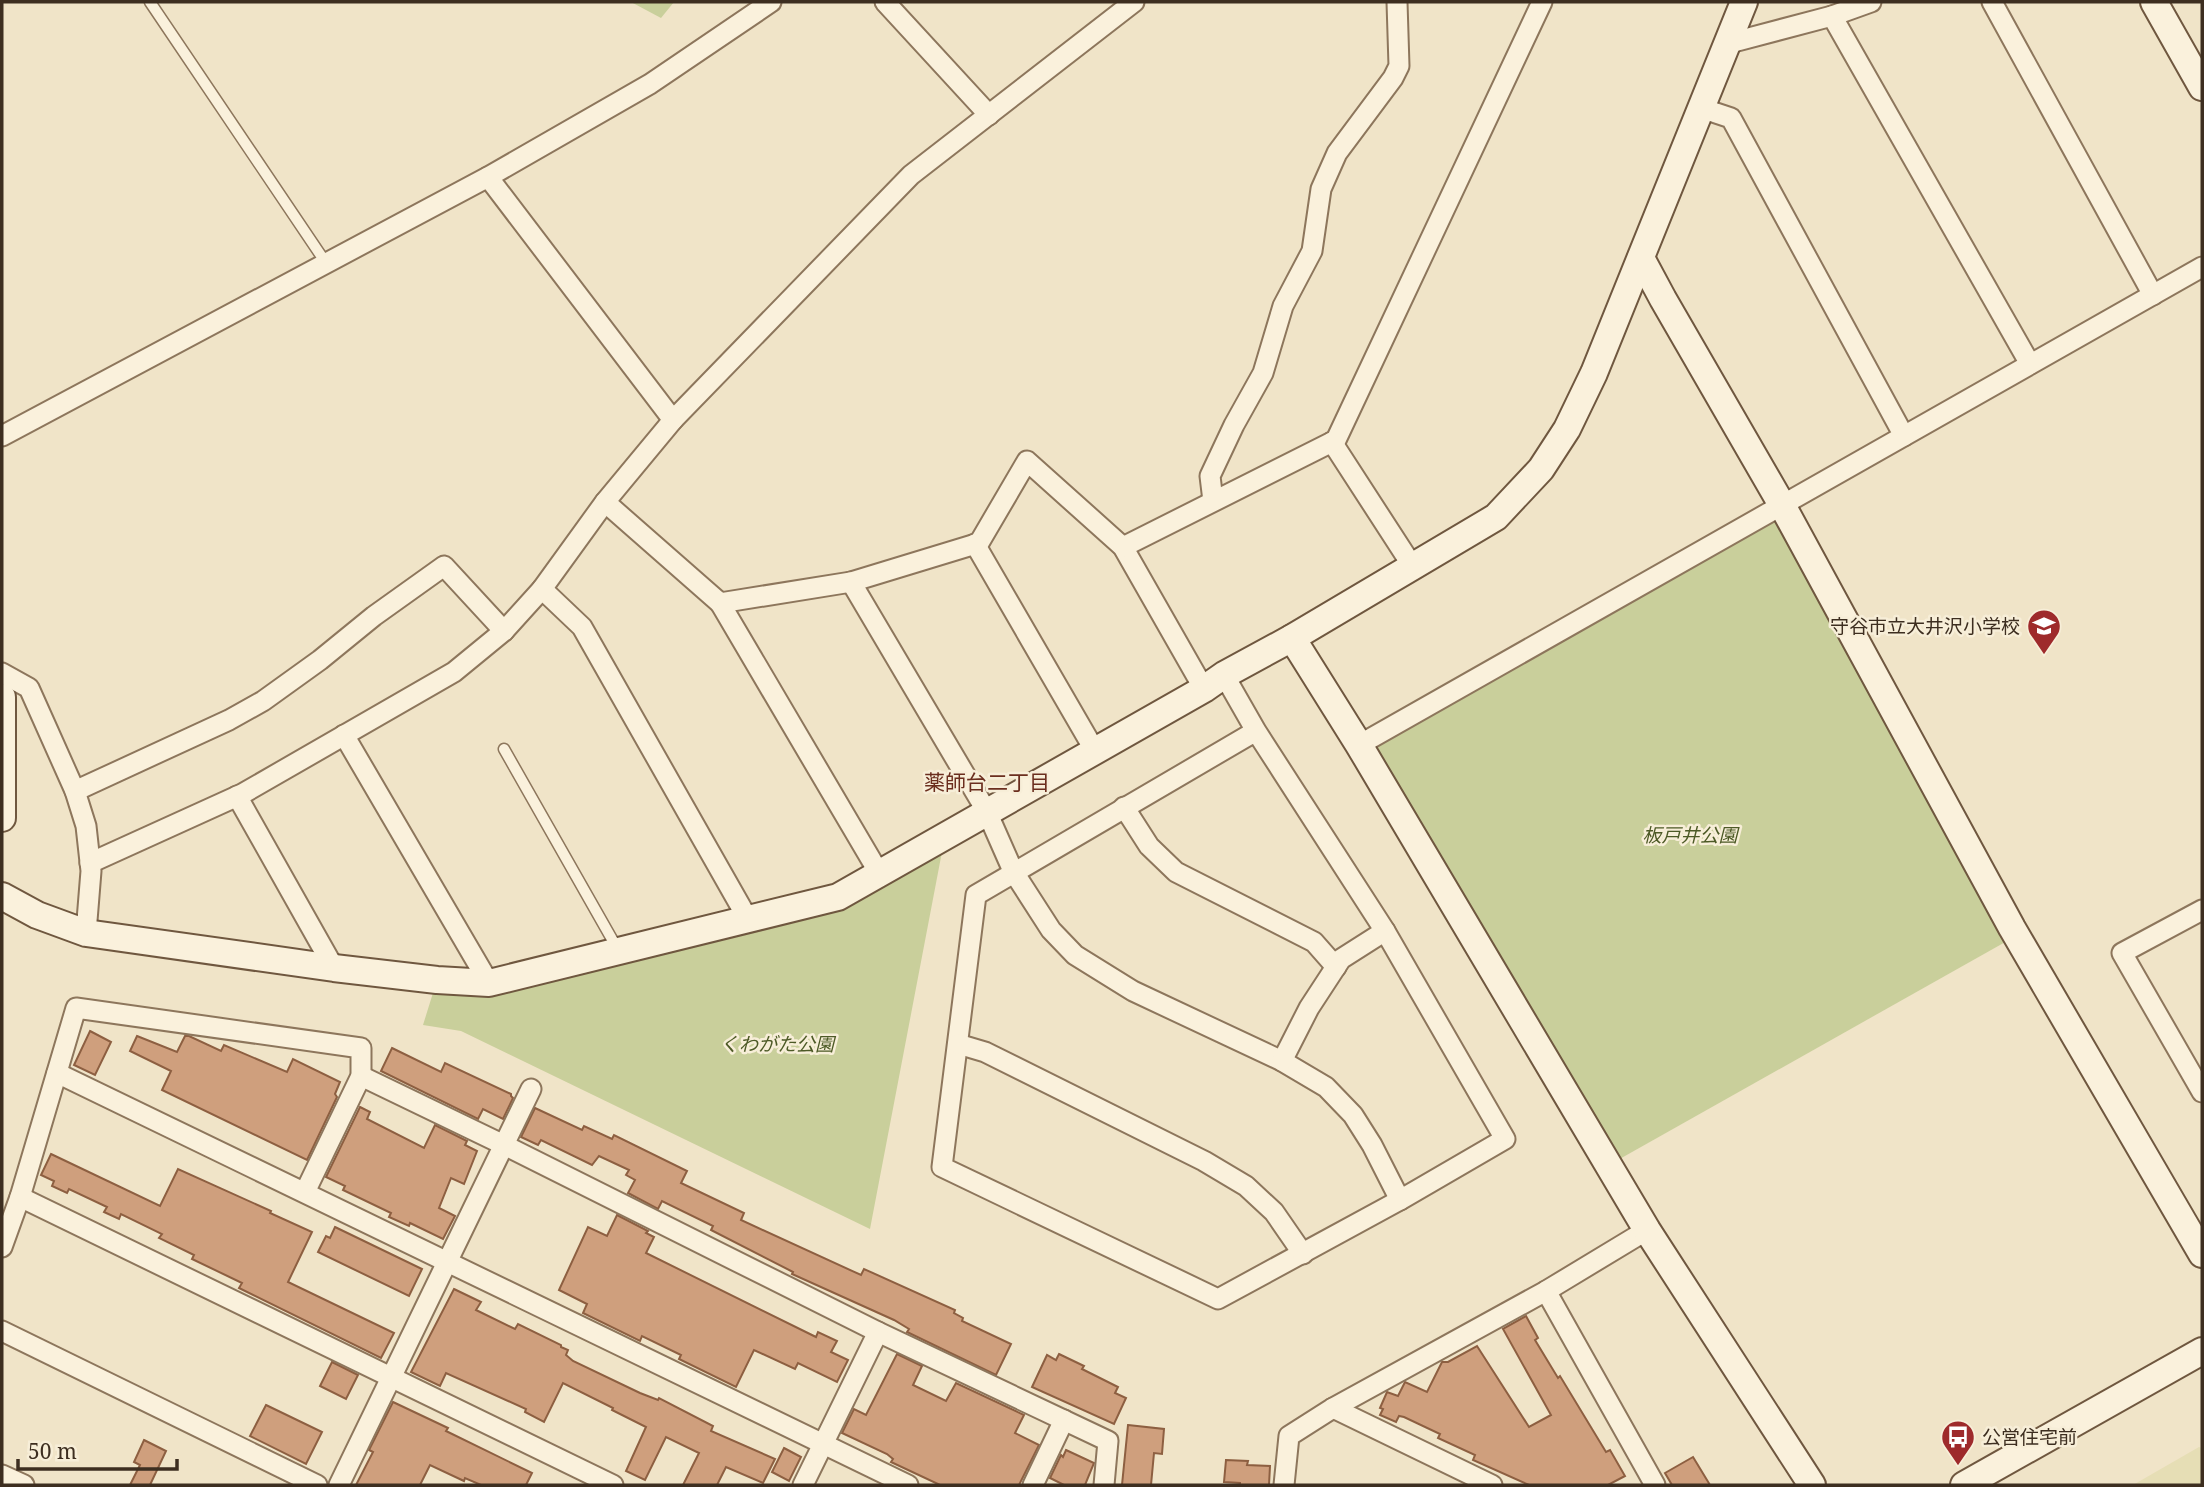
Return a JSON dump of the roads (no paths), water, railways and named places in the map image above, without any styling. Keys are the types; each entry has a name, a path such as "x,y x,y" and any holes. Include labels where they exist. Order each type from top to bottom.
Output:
{"street":[{"path":"2,436 488,177 650,84 771,2"},
{"path":"885,2 989,115"},
{"path":"90,863 237,796 454,672 504,631 542,589 605,502 673,420 911,175 1134,2"},
{"path":"1213,501 1210,476 1263,373 1283,306 1312,251 1321,189 1337,153 1394,78 1399,66 1397,2"},
{"path":"1123,547 1336,440 1542,2"},
{"path":"2,897 37,915 86,933 334,968 489,983 838,897 1292,638 1496,517 1541,469 1567,429 1594,373 1744,2"},
{"path":"1726,44 1832,16 1871,2"},
{"path":"1992,2 2153,295"},
{"path":"2154,2 2202,87"},
{"path":"1832,16 2030,364"},
{"path":"1701,108 1731,118 1904,436"},
{"path":"488,177 673,420"},
{"path":"1641,258 1782,505 2016,936 2202,1254"},
{"path":"1359,745 2202,267"},
{"path":"1332,442 1413,567"},
{"path":"720,603 851,582 975,544 979,542 1027,461 1123,547 1214,682 1256,731 1385,931 1505,1139 1400,1200 1218,1299 942,1167 976,895 1256,731"},
{"path":"605,502 720,603 879,873"},
{"path":"975,544 1095,751"},
{"path":"75,791 229,720 263,701 444,566 504,631"},
{"path":"851,582 987,812 1013,871 1051,930 1075,955 1133,990 1282,1061 1326,1087 1353,1115 1372,1145 1400,1200"},
{"path":"542,589 582,627 749,921"},
{"path":"1292,638 1359,745 1647,1230 1812,1485"},
{"path":"2,673 29,688 75,791 86,826 90,863 86,933"},
{"path":"2,697 2,818"},
{"path":"344,735 489,983"},
{"path":"237,796 334,968"},
{"path":"1124,807 1149,846 1176,872 1314,942 1336,967"},
{"path":"2201,1086 2122,953 2202,910"},
{"path":"1282,1061 1309,1008 1341,959 1385,931"},
{"path":"2,1247 20,1197 76,1008 360,1048 361,1076 305,1192"},
{"path":"958,1044 985,1052 1204,1161 1246,1186 1274,1212 1303,1254"},
{"path":"57,1073 908,1485"},
{"path":"361,1076 878,1332 1108,1441 1104,1485"},
{"path":"339,1485 531,1089"},
{"path":"20,1197 613,1485"},
{"path":"1284,1485 1289,1436 1333,1408 1546,1291 1647,1230"},
{"path":"1546,1291 1655,1485"},
{"path":"2,1331 317,1485"},
{"path":"803,1485 878,1332"},
{"path":"1964,1485 2202,1351"},
{"path":"1333,1408 1492,1485"},
{"path":"1033,1485 1064,1420"},
{"path":"2,1475 24,1485"}],"lane":[{"path":"150,2 326,263"},
{"path":"504,748 619,952"}],"place":[{"name":"守谷市立大井沢小学校","path":"2044,656"},
{"name":"公営住宅前","path":"1958,1467"}],"district":[{"name":"薬師台二丁目","path":"987,783"}],"park label":[{"name":"板戸井公園","path":"1690,835"},
{"name":"くわがた公園","path":"777,1044"}]}
